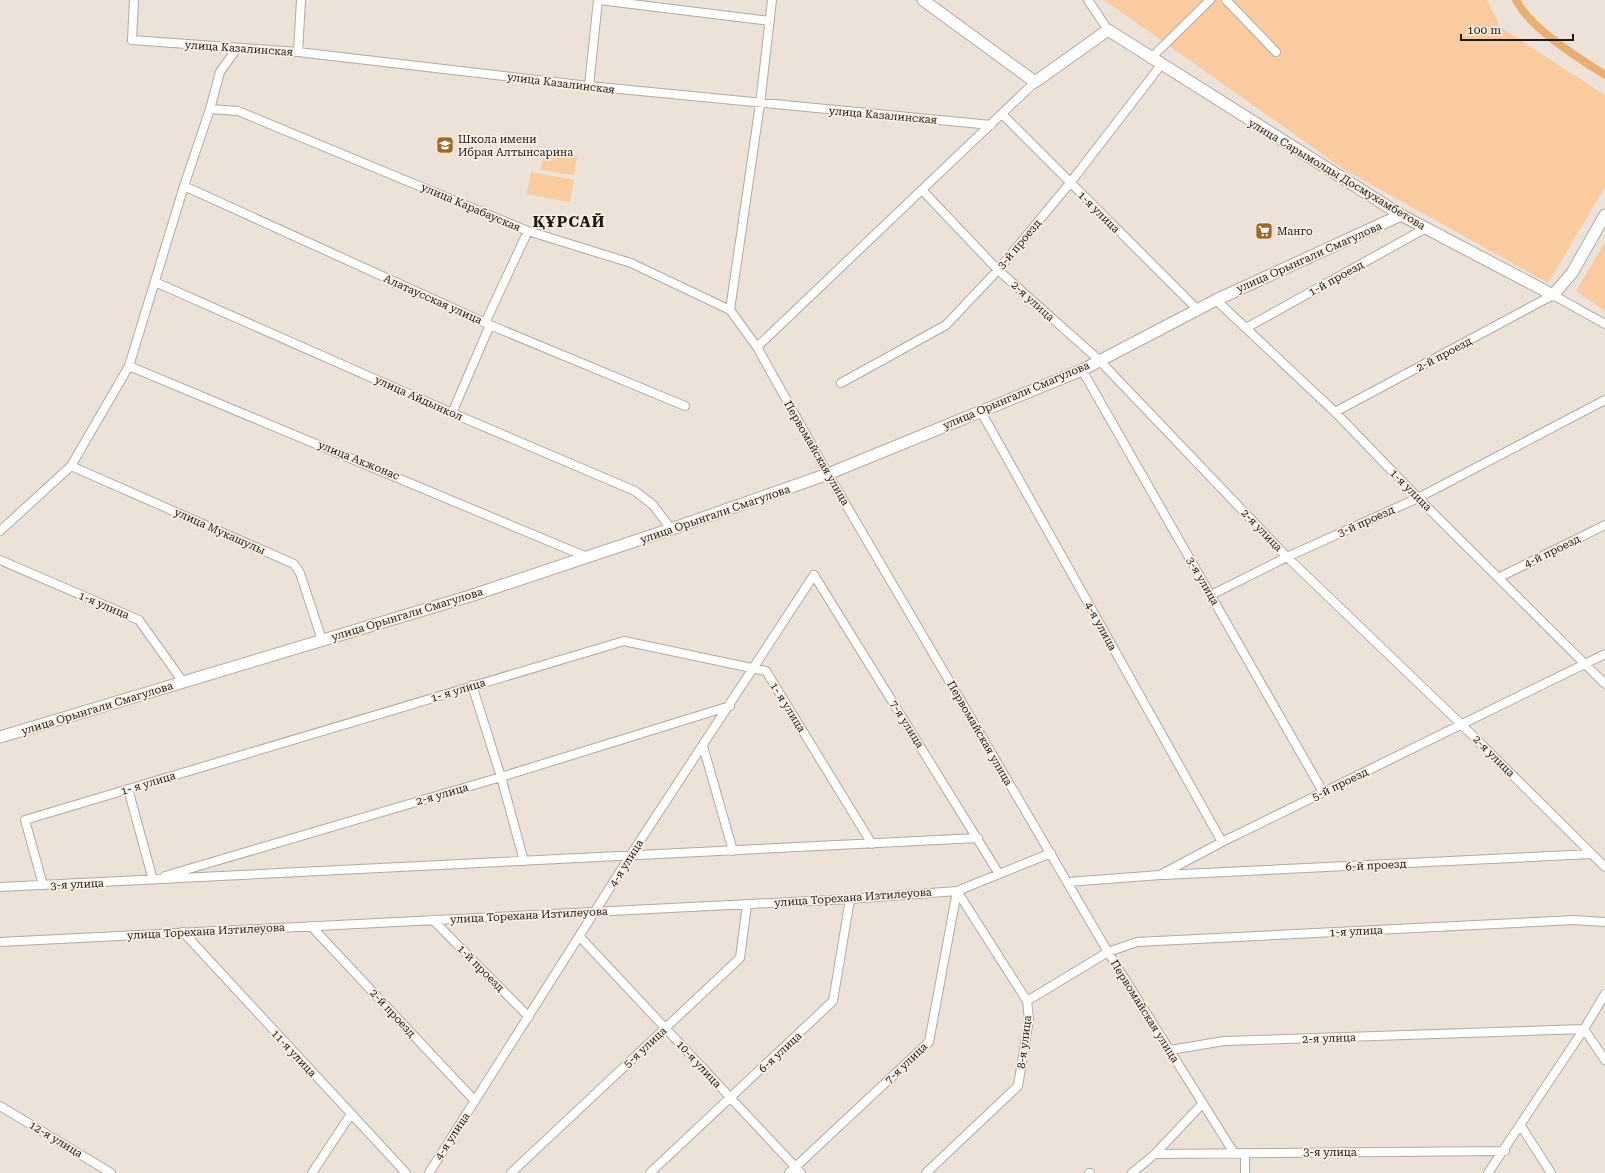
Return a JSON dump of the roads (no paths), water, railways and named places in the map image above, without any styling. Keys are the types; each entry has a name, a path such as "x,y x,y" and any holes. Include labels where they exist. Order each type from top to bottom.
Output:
{"main road":[{"path":"923,0 1035,82 1108,30"},
{"name":"улица Сарымолды Досмухамбетова","path":"1108,30 1150,59 1401,215 1553,295"},
{"name":"улица Орынгали Смагулова","path":"0,737 470,596 671,529 828,474 980,410 1082,370 1197,309 1401,215"},
{"path":"1553,295 1572,273 1605,215"}],"street":[{"name":"улица Казалинская","path":"134,0 132,40 298,52 589,86 760,104 991,125"},
{"path":"298,52 301,0"},
{"path":"589,86 598,0 770,21"},
{"path":"730,310 760,104 772,0"},
{"name":"улица Сарымолды Досмухамбетова","path":"1088,0 1108,30"},
{"path":"1150,59 1210,0"},
{"path":"1226,0 1276,52"},
{"path":"0,531 71,466 129,366 184,186 210,109 220,72 237,48"},
{"name":"3-й проезд","path":"842,383 946,326 998,270 1070,183 1161,65"},
{"path":"757,347 1035,82"},
{"name":"улица Карабауская","path":"210,109 238,111 528,231 631,263 730,310"},
{"name":"1-я улица","path":"1002,114 1197,309"},
{"name":"Алатаусская улица","path":"184,186 487,324 686,406"},
{"name":"2-я улица","path":"922,190 998,270 1099,360 1287,557 1461,724 1605,867"},
{"name":"1-й проезд","path":"1246,328 1426,228"},
{"path":"452,413 487,324 528,231"},
{"name":"улица Айдынкол","path":"155,282 452,413 635,491 653,505 671,529"},
{"name":"улица Сарымолды Досмухамбетова","path":"1553,295 1605,324"},
{"name":"2-й проезд","path":"1335,412 1553,295"},
{"name":"1-я улица","path":"1216,300 1335,412 1418,498 1500,577 1605,684"},
{"name":"Первомайская улица","path":"730,310 757,347 828,474 1108,952 1234,1153"},
{"name":"улица Акжонас","path":"129,366 587,557"},
{"name":"3-я улица","path":"1082,370 1323,792"},
{"name":"3-й проезд","path":"1211,594 1287,557 1418,498 1605,400"},
{"name":"4-я улица","path":"980,410 1222,842"},
{"name":"улица Мукашулы","path":"71,466 294,564 300,573 322,640"},
{"name":"4-й проезд","path":"1500,577 1605,525"},
{"name":"1-я улица","path":"0,560 139,620 183,682"},
{"name":"4-я улица","path":"429,1173 596,912 630,856 754,670 814,575"},
{"name":"7-я улица","path":"814,575 999,874"},
{"name":"1- я улица","path":"43,885 25,820 472,685 624,642 754,670 766,671 872,844"},
{"name":"5-й проезд","path":"1068,882 1160,875 1222,842 1605,654"},
{"path":"472,685 501,777 524,861"},
{"name":"2-я улица","path":"153,880 501,777 730,706"},
{"path":"703,746 733,851"},
{"path":"128,789 153,880 978,838"},
{"name":"улица Торехана Изтилеуова","path":"0,942 850,899 957,891 1051,853"},
{"name":"6-й проезд","path":"1160,875 1592,854"},
{"name":"3-я улица","path":"0,888 153,880"},
{"name":"7-я улица","path":"795,1171 929,1042 957,891"},
{"name":"8-я улица","path":"926,1173 1018,1086 1029,1019 1027,1001 957,891"},
{"name":"6-я улица","path":"650,1173 833,1001 850,899"},
{"name":"5-я улица","path":"511,1173 740,958 747,904"},
{"name":"1-й проезд","path":"433,920 529,1017"},
{"name":"1-я улица","path":"1027,1001 1108,952 1137,942 1574,920 1605,922"},
{"name":"2-й проезд","path":"311,926 475,1100"},
{"name":"11-я улица","path":"183,932 406,1173"},
{"name":"10-я улица","path":"580,937 730,1098 795,1171"},
{"path":"1488,1173 1505,1151 1605,994"},
{"path":"1584,1029 1605,1060"},
{"name":"2-я улица","path":"1170,1050 1224,1041 1584,1029"},
{"path":"1132,1173 1155,1154 1203,1103"},
{"name":"12-я улица","path":"0,1106 111,1173"},
{"path":"312,1173 351,1114"},
{"path":"1520,1126 1551,1173"},
{"name":"3-я улица","path":"1155,1154 1505,1151"},
{"path":"1245,1153 1245,1173"}],"waterway":[{"path":"1516,0 1523,11 1543,32 1568,51 1605,75"}],"place":[{"name":"Школа имени Ибрая Алтынсарина","path":"445,145"},
{"name":"Манго","path":"1264,231"}],"district":[{"name":"ҚҰРСАЙ","path":"569,222"}]}
